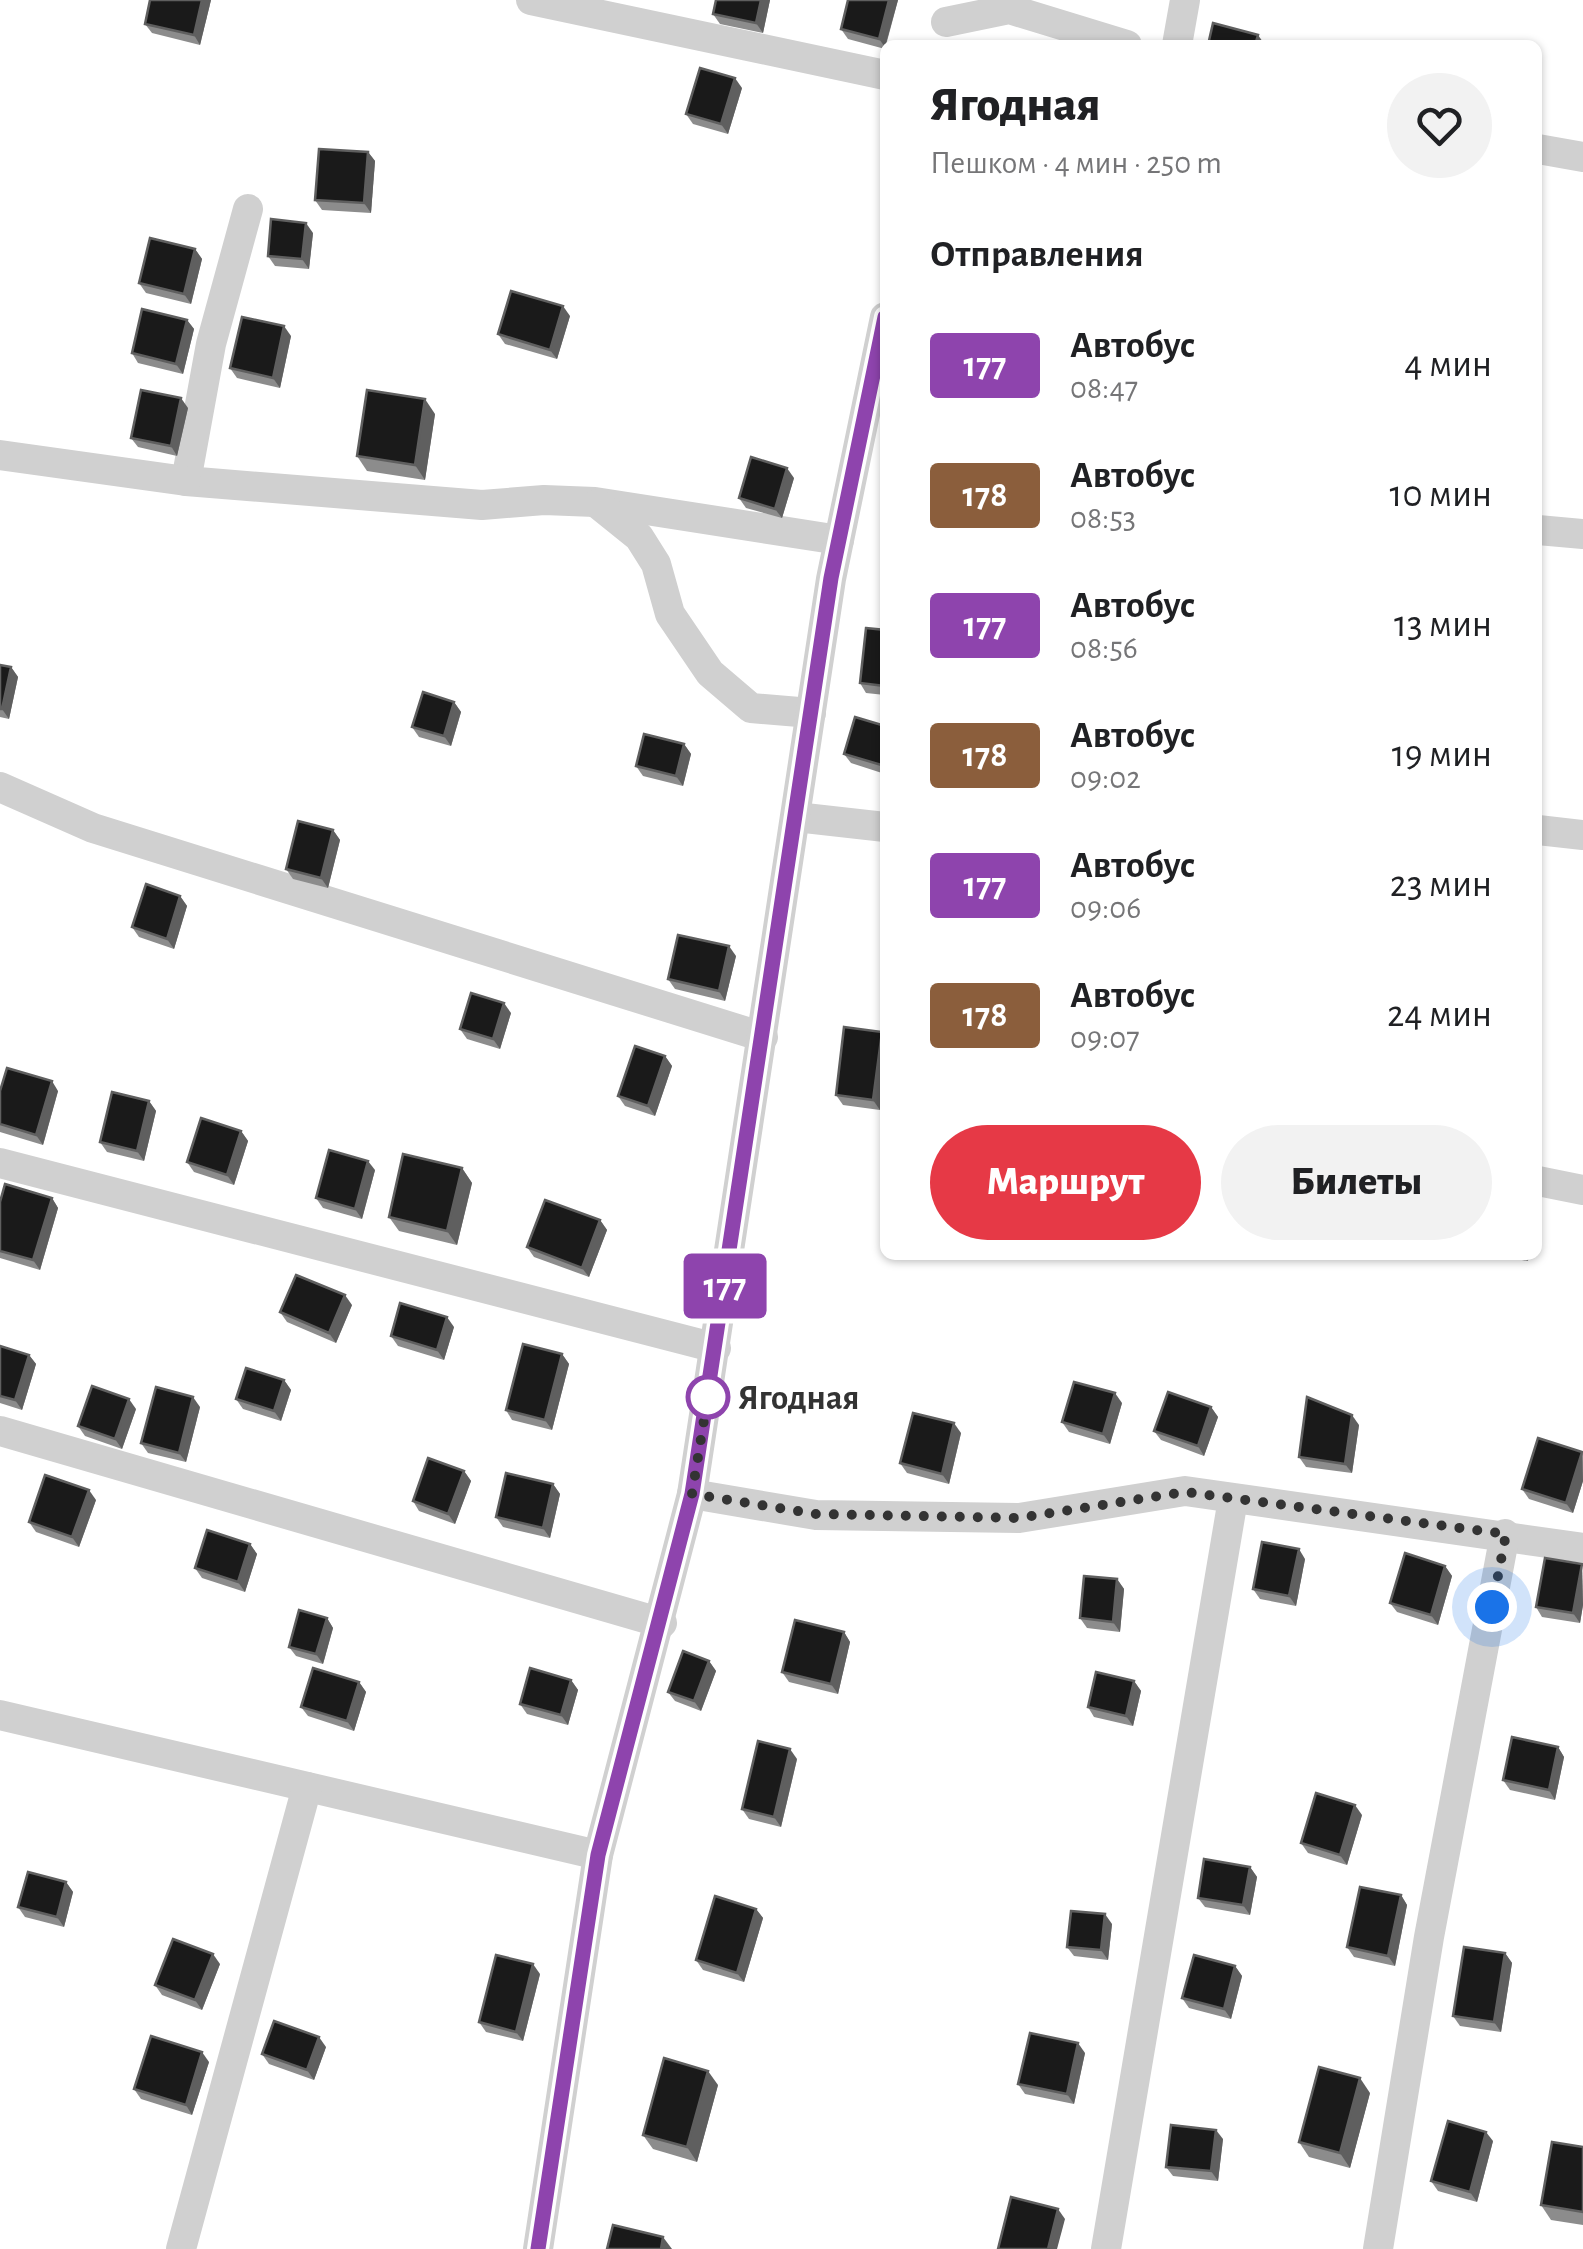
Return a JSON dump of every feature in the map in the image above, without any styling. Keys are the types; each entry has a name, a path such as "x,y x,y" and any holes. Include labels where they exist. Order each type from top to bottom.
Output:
{"street":[{"path":"530,0 880,74"},
{"path":"1178,40 1185,0"},
{"path":"946,22 1008,9 1110,40"},
{"path":"1542,150 1583,157"},
{"path":"186,481 211,344 248,210"},
{"path":"538,2249 598,1855 662,1622 692,1494 839,540 880,341"},
{"path":"0,455 186,481 482,505 544,500 595,502 839,540"},
{"path":"595,502 639,537 656,564 679,630 710,673 752,708 811,713"},
{"path":"1542,530 1583,534"},
{"path":"0,787 93,828 762,1037"},
{"path":"796,817 880,826"},
{"path":"1542,830 1583,835"},
{"path":"0,1162 716,1348"},
{"path":"1542,1182 1583,1190"},
{"path":"0,1431 662,1622"},
{"path":"692,1494 816,1514 1019,1518 1185,1492 1506,1534 1583,1548"},
{"path":"1106,2249 1233,1499"},
{"path":"1378,2249 1428,1937 1506,1534"},
{"path":"0,1715 598,1855"},
{"path":"181,2249 307,1787"}],"building":[{"path":"150,0 202,0 194,35 145,24"},
{"path":"716,0 761,0 756,23 713,14"},
{"path":"848,0 889,0 879,39 841,29"},
{"path":"1213,23 1258,35 1256,40 1209,40"},
{"path":"700,68 735,78 721,124 686,114"},
{"path":"319,149 368,152 364,203 315,200"},
{"path":"271,219 306,223 302,259 268,256"},
{"path":"150,238 195,249 184,294 139,283"},
{"path":"511,291 563,306 550,350 498,334"},
{"path":"142,309 187,320 176,364 132,353"},
{"path":"242,317 284,326 273,378 230,368"},
{"path":"141,390 181,398 171,446 131,438"},
{"path":"367,390 425,399 415,465 357,456"},
{"path":"751,457 787,468 775,509 739,498"},
{"path":"866,628 880,629 880,685 860,683"},
{"path":"0,665 11,667 2,709 0,709"},
{"path":"423,692 454,702 444,736 412,727"},
{"path":"855,717 880,724 880,765 844,754"},
{"path":"644,734 684,744 676,776 636,766"},
{"path":"298,821 333,830 321,878 286,869"},
{"path":"146,884 180,896 167,939 132,927"},
{"path":"678,935 729,946 719,991 668,979"},
{"path":"471,993 504,1003 493,1039 460,1029"},
{"path":"844,1027 880,1032 873,1100 836,1095"},
{"path":"635,1046 665,1056 648,1106 618,1096"},
{"path":"7,1068 52,1081 36,1135 0,1124 0,1091"},
{"path":"112,1092 149,1101 137,1151 100,1142"},
{"path":"201,1118 241,1131 227,1175 187,1162"},
{"path":"329,1150 368,1161 355,1209 316,1198"},
{"path":"403,1154 462,1168 447,1231 389,1217"},
{"path":"5,1184 52,1198 33,1260 0,1251 0,1202"},
{"path":"545,1200 600,1220 582,1268 527,1247"},
{"path":"296,1275 345,1295 329,1333 280,1312"},
{"path":"400,1303 447,1317 437,1350 391,1336"},
{"path":"523,1344 562,1354 545,1420 506,1410"},
{"path":"0,1346 29,1355 15,1400 0,1396"},
{"path":"246,1368 284,1380 274,1411 236,1399"},
{"path":"1074,1382 1115,1393 1103,1434 1062,1422"},
{"path":"92,1386 129,1399 115,1439 78,1426"},
{"path":"156,1387 193,1397 179,1453 141,1443"},
{"path":"1168,1392 1211,1407 1198,1446 1154,1431"},
{"path":"1307,1397 1352,1415 1345,1464 1299,1457"},
{"path":"913,1413 954,1423 942,1474 900,1463"},
{"path":"1538,1438 1582,1452 1566,1503 1522,1489"},
{"path":"428,1458 464,1471 448,1514 413,1501"},
{"path":"506,1473 553,1484 543,1528 496,1517"},
{"path":"45,1475 89,1490 72,1537 29,1522"},
{"path":"207,1530 250,1544 238,1582 195,1568"},
{"path":"1262,1542 1299,1549 1289,1596 1253,1589"},
{"path":"1405,1553 1445,1566 1431,1615 1390,1603"},
{"path":"1545,1558 1582,1564 1573,1613 1536,1607"},
{"path":"1084,1576 1117,1579 1113,1622 1080,1618"},
{"path":"299,1610 327,1618 316,1654 289,1647"},
{"path":"795,1620 844,1632 831,1684 782,1672"},
{"path":"683,1651 709,1661 694,1701 668,1692"},
{"path":"313,1668 359,1682 347,1721 301,1707"},
{"path":"530,1668 571,1680 561,1715 520,1704"},
{"path":"1096,1672 1134,1681 1126,1716 1088,1707"},
{"path":"1512,1737 1558,1747 1549,1790 1503,1780"},
{"path":"758,1741 790,1749 774,1817 742,1809"},
{"path":"1316,1793 1355,1805 1340,1855 1301,1843"},
{"path":"1204,1859 1250,1867 1243,1905 1198,1898"},
{"path":"28,1872 66,1882 57,1917 18,1907"},
{"path":"1360,1887 1401,1895 1388,1956 1347,1947"},
{"path":"715,1896 756,1909 737,1973 696,1960"},
{"path":"1071,1911 1105,1914 1101,1950 1067,1947"},
{"path":"173,1939 213,1954 195,2000 155,1985"},
{"path":"1464,1947 1505,1953 1494,2022 1453,2016"},
{"path":"496,1955 533,1964 516,2032 479,2022"},
{"path":"1194,1955 1235,1966 1224,2009 1182,1998"},
{"path":"274,2021 319,2037 307,2070 262,2054"},
{"path":"1030,2033 1078,2043 1067,2094 1018,2084"},
{"path":"151,2036 202,2052 186,2105 134,2089"},
{"path":"664,2058 708,2071 687,2147 643,2135"},
{"path":"1319,2067 1360,2078 1340,2153 1299,2142"},
{"path":"1448,2121 1486,2132 1470,2192 1431,2181"},
{"path":"1171,2125 1216,2130 1211,2171 1166,2167"},
{"path":"1552,2142 1583,2147 1583,2212 1541,2205"},
{"path":"1011,2197 1058,2209 1048,2249 998,2249"},
{"path":"613,2225 663,2237 661,2249 607,2249"}],"bus line":[{"name":"177","path":"538,2249 598,1855 662,1622 692,1494 831,578 880,341"}],"place":[{"name":"Ягодная","path":"708,1397"}],"route":[{"path":"708,1397 710,1383 692,1494 816,1514 1019,1518 1185,1492 1506,1534 1492,1607"}]}
